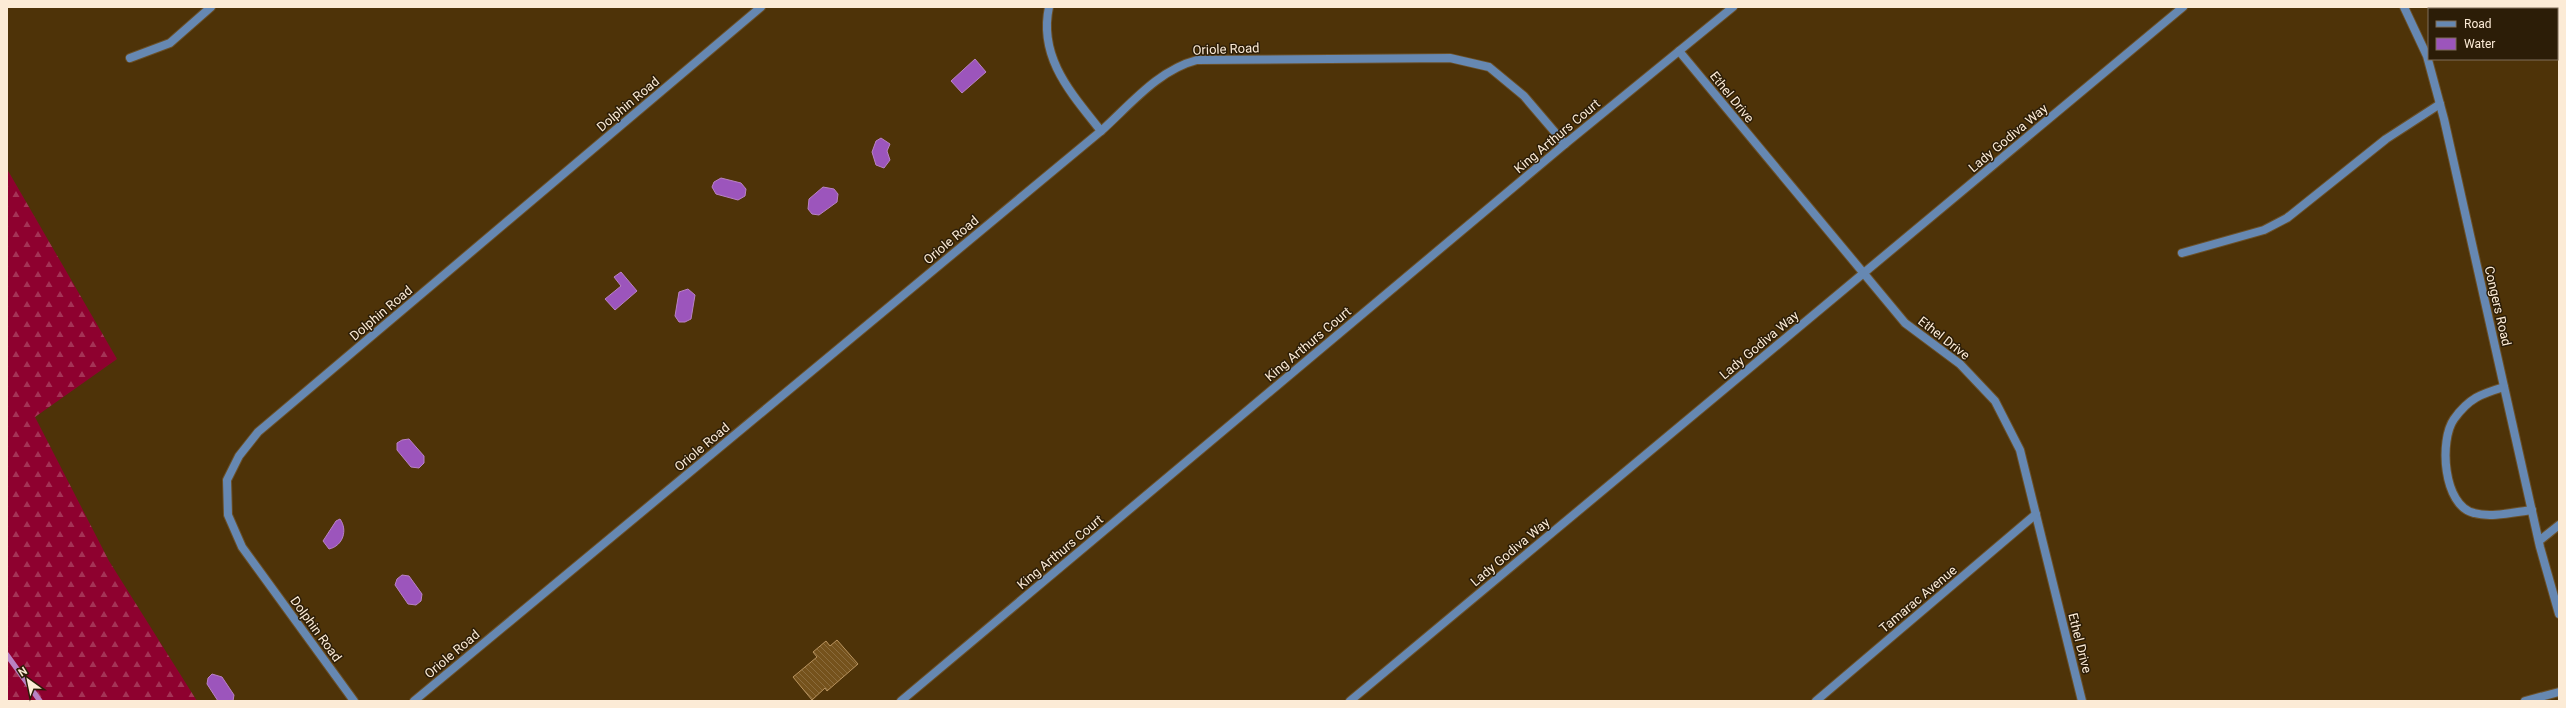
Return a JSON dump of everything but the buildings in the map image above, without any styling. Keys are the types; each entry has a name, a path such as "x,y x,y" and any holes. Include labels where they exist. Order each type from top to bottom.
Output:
{"street":[{"path":"130,58 170,43 211,7"},
{"name":"Dolphin Road","path":"354,701 242,547 228,515 227,480 239,456 258,432 761,7"},
{"path":"1049,7 1046,21 1049,51 1061,81 1101,131"},
{"name":"King Arthurs Court","path":"901,701 1565,144 1733,7"},
{"name":"Lady Godiva Way","path":"1350,701 2183,7"},
{"name":"Congers Road","path":"2404,7 2428,60"},
{"name":"Ethel Drive","path":"1679,51 1863,275 1905,323 1960,364 1995,401 2020,450 2082,701"},
{"name":"Oriole Road","path":"414,701 1101,131 1164,74 1179,64 1197,60 1450,58 1489,68 1524,96 1565,144"},
{"name":"Congers Road","path":"2428,60 2440,104 2539,541 2559,614"},
{"path":"2182,253 2264,230 2287,218 2386,139 2440,104"},
{"path":"2504,387 2476,396 2453,420 2447,433 2445,458 2451,488 2462,506 2474,513 2532,510"},
{"name":"Tamarac Avenue","path":"1816,701 2036,514"},
{"path":"2539,541 2559,525"},
{"path":"2525,701 2559,692"}],"green space":[{"path":"7,169 117,359 35,417 109,561 197,701 7,701"}],"water":[{"path":"975,59 986,72 962,93 951,81"},
{"path":"881,138 890,144 887,151 890,160 884,168 876,165 872,152 876,141"},
{"path":"721,178 741,183 746,189 745,196 738,200 716,194 712,187 714,182"},
{"path":"823,187 834,189 838,194 837,202 819,215 812,214 808,209 809,199"},
{"path":"621,272 637,291 615,310 605,299 621,286 614,277"},
{"path":"688,289 695,295 691,319 685,322 679,322 675,316 679,292"},
{"path":"409,439 424,456 424,463 419,468 411,467 397,450 397,443 402,440"},
{"path":"340,519 344,528 343,537 338,545 329,549 323,541 336,521"},
{"path":"402,575 409,576 422,594 421,601 416,605 408,604 395,585 397,579"},
{"path":"212,674 222,677 234,695 233,701 218,701 207,684 208,678"}],"waterway":[{"path":"7,655 40,701"}]}
